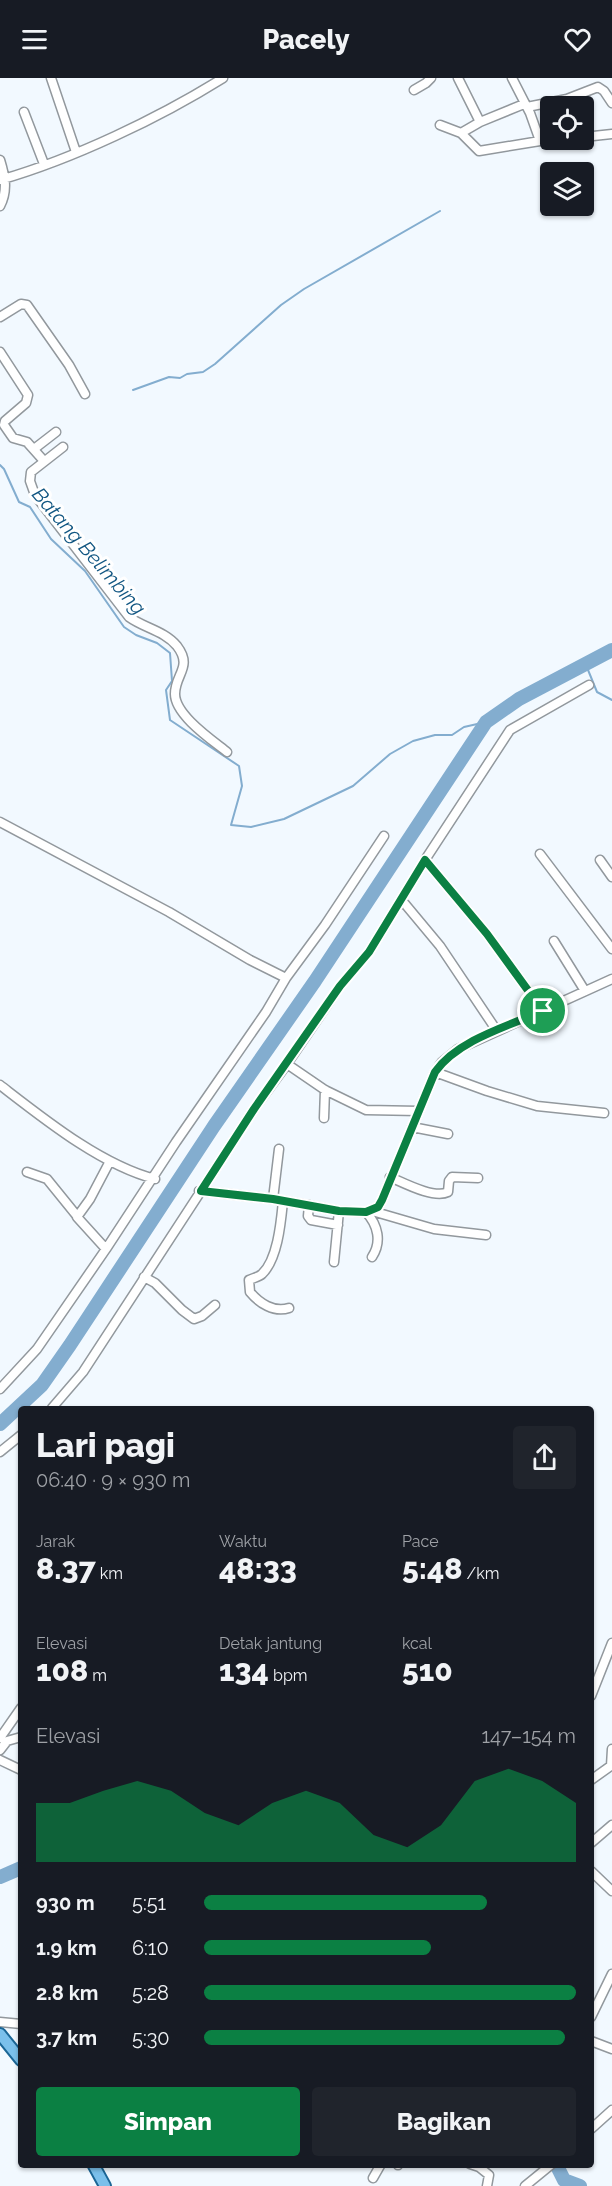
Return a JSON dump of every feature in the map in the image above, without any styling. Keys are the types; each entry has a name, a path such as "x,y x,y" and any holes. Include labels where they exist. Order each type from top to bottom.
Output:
{"main road":[{"path":"0,2034 18,2056"},
{"path":"95,2168 105,2186"}],"street":[{"path":"51,78 76,152"},
{"path":"3,179 76,152 153,117 223,78"},
{"path":"414,90 431,78"},
{"path":"458,78 480,122"},
{"path":"440,125 461,133 479,151 540,141 512,78"},
{"path":"461,133 480,122 525,105 567,99 598,87 604,91 612,103"},
{"path":"24,112 44,164"},
{"path":"594,136 612,134"},
{"path":"0,160 4,193 0,206"},
{"path":"0,317 21,304 27,305 69,365 85,394"},
{"path":"0,352 28,395 26,403 5,421 4,425 14,439 25,441 44,461"},
{"path":"34,449 56,432"},
{"path":"63,447 33,470 30,475 35,495 129,617 136,623 165,635 179,648 184,666 175,694 179,707 199,730 227,752"},
{"path":"54,1406 83,1372 254,1109 340,986 369,952 425,860 510,730 589,685"},
{"path":"0,822 169,912 250,960 286,978"},
{"path":"0,1389 37,1349 155,1179 266,1012 286,978 325,925 384,836"},
{"path":"540,855 612,948"},
{"path":"425,860 487,934 543,1011"},
{"path":"600,860 612,877"},
{"path":"399,903 405,904 440,946 497,1031"},
{"path":"554,941 585,991"},
{"path":"369,1212 378,1207 435,1072 442,1062 458,1049 612,979"},
{"path":"287,1064 326,1090 366,1110 418,1111"},
{"path":"435,1072 537,1106 604,1113"},
{"path":"0,1085 78,1142 110,1161 155,1179"},
{"path":"324,1118 326,1090"},
{"path":"412,1127 448,1134"},
{"path":"273,1199 279,1149"},
{"path":"77,1215 90,1199 110,1161"},
{"path":"27,1172 47,1179 78,1219 106,1249"},
{"path":"390,1177 418,1189 444,1194 448,1192 449,1181 452,1177 478,1178"},
{"path":"200,1191 273,1199 339,1211 369,1212 434,1228 486,1235"},
{"path":"283,1201 278,1241 273,1255 263,1274 249,1280 250,1292 259,1301 277,1310 289,1308"},
{"path":"309,1205 308,1216 311,1220 338,1225"},
{"path":"334,1262 339,1211"},
{"path":"369,1212 378,1235 377,1249 372,1257"},
{"path":"144,1277 154,1283 194,1319 202,1316 215,1305"},
{"path":"0,1452 18,1438"},
{"path":"594,1688 612,1643"},
{"path":"0,1738 18,1712"},
{"path":"0,1750 6,1741 18,1738"},
{"path":"594,1778 612,1766 612,1749"},
{"path":"0,1760 18,1769"},
{"path":"594,1840 612,1825"},
{"path":"594,1874 612,1891"},
{"path":"594,2011 612,1974"},
{"path":"0,2022 18,2024"},
{"path":"594,2042 612,2049"},
{"path":"594,2126 612,2110"},
{"path":"373,2178 379,2168"},
{"path":"480,2168 490,2177 487,2186"},
{"path":"525,2186 548,2168"}],"waterway":[{"path":"133,390 169,377 180,378 187,374 203,372 281,305 304,289 440,211"},
{"name":"Batang Belimbing","path":"0,465 19,502 30,507 51,539 85,571 124,627 136,635 157,643 170,653 172,681 166,690 170,720 239,766 242,786 231,825 251,827 284,819 353,786 390,754 413,741 435,735 452,735 464,727 486,722"},
{"path":"19,1406 42,1385 70,1345 214,1126 315,981 486,722 519,699 612,650"},
{"path":"586,665 597,692 612,700"},
{"path":"0,1424 18,1407"},
{"path":"0,1877 18,1869"},
{"path":"558,2168 564,2180 580,2186"}],"route":[{"path":"425,860 487,934 543,1011 458,1049 442,1062 435,1072 382,1200 372,1211 339,1211 273,1199 201,1191 254,1109 340,986 369,952 425,860"}]}
